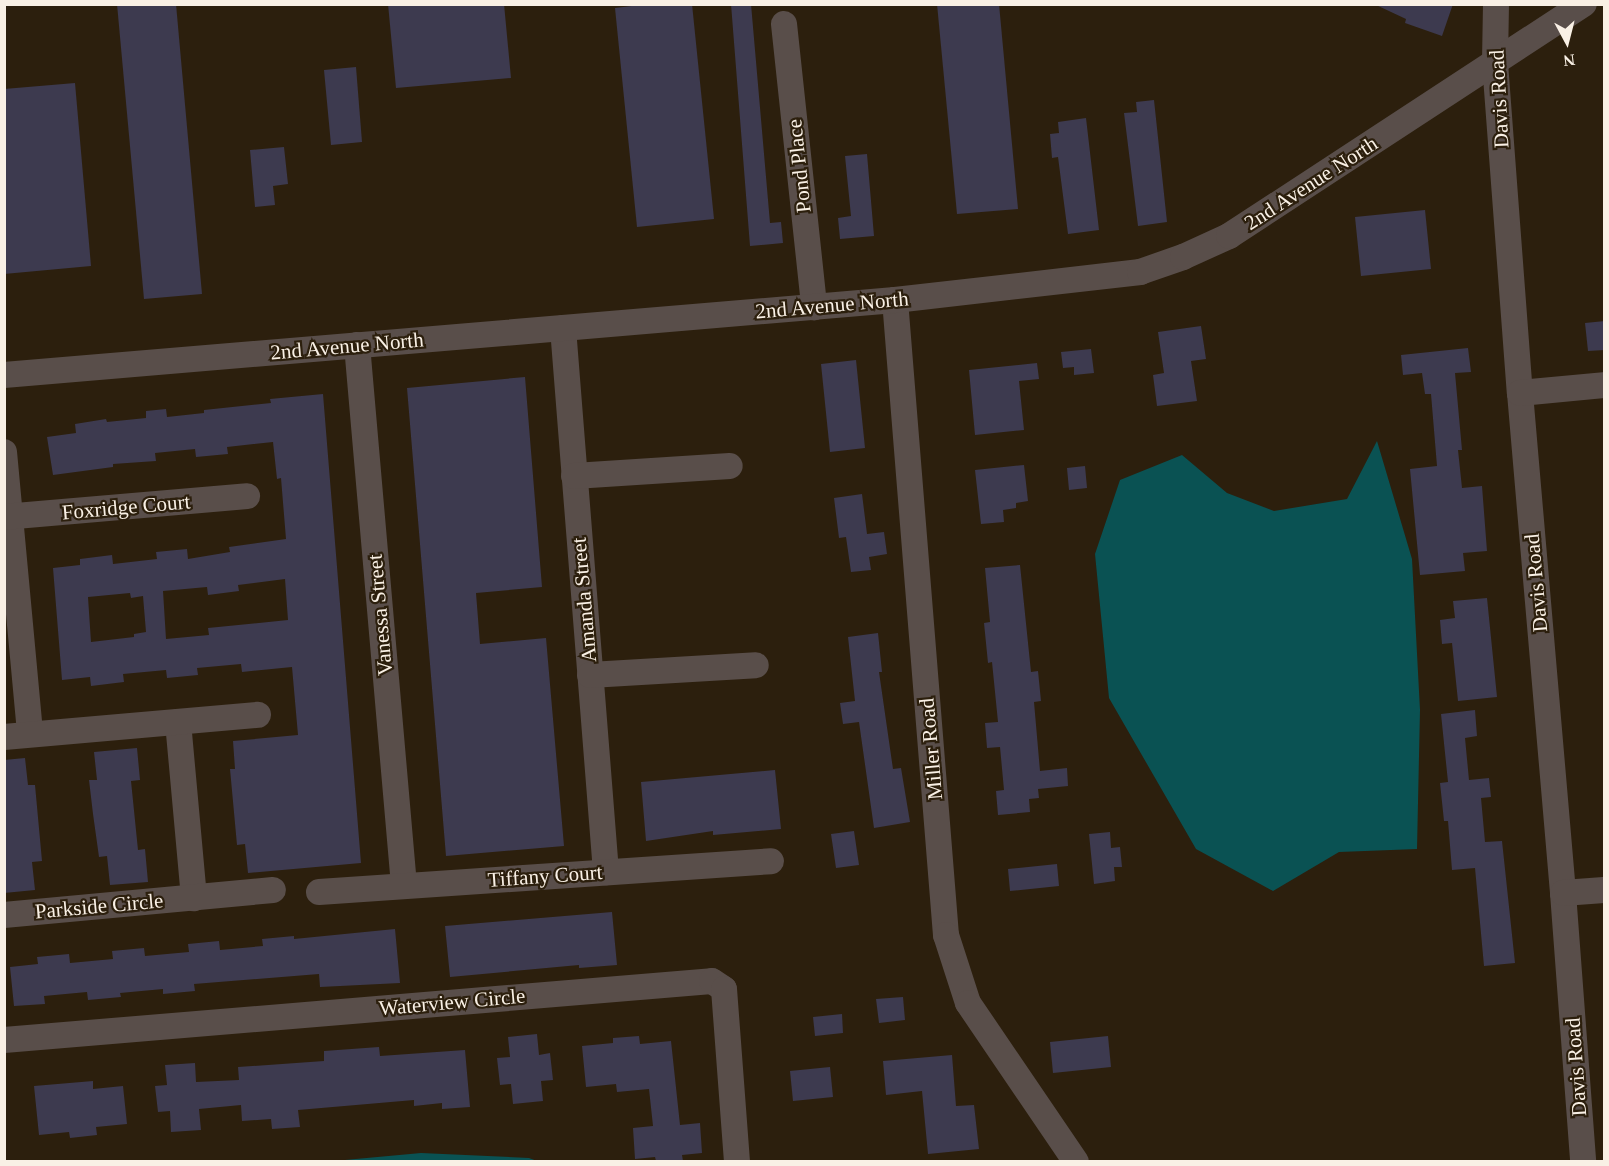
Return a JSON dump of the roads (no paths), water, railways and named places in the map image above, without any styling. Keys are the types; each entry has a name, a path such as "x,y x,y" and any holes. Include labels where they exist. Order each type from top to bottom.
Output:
{"street":[{"name":"Davis Road","path":"1496,4 1495,63 1583,1161"},
{"name":"2nd Avenue North","path":"4,375 896,300 1140,272 1183,257 1229,236 1584,4"},
{"name":"Pond Place","path":"784,24 814,307"},
{"name":"Miller Road","path":"896,300 946,935 968,1003 1076,1161"},
{"name":"Amanda Street","path":"563,328 606,872"},
{"name":"Vanessa Street","path":"357,345 404,886"},
{"path":"1520,393 1605,385"},
{"path":"4,452 7,517 30,734"},
{"path":"574,476 730,466"},
{"name":"Foxridge Court","path":"7,517 247,496"},
{"path":"590,675 756,665"},
{"path":"4,737 258,715"},
{"name":"Parkside Circle","path":"178,722 194,897"},
{"name":"Tiffany Court","path":"319,892 771,861"},
{"name":"Parkside Circle","path":"4,915 273,890"},
{"path":"1563,894 1605,890"},
{"name":"Waterview Circle","path":"4,1040 712,981 724,989 737,1161"}],"water":[{"path":"1377,441 1412,559 1420,710 1417,849 1339,852 1273,891 1196,849 1109,698 1095,554 1120,480 1182,455 1227,493 1274,511 1347,499"},
{"path":"421,1153 529,1158 537,1161 334,1161"}]}
